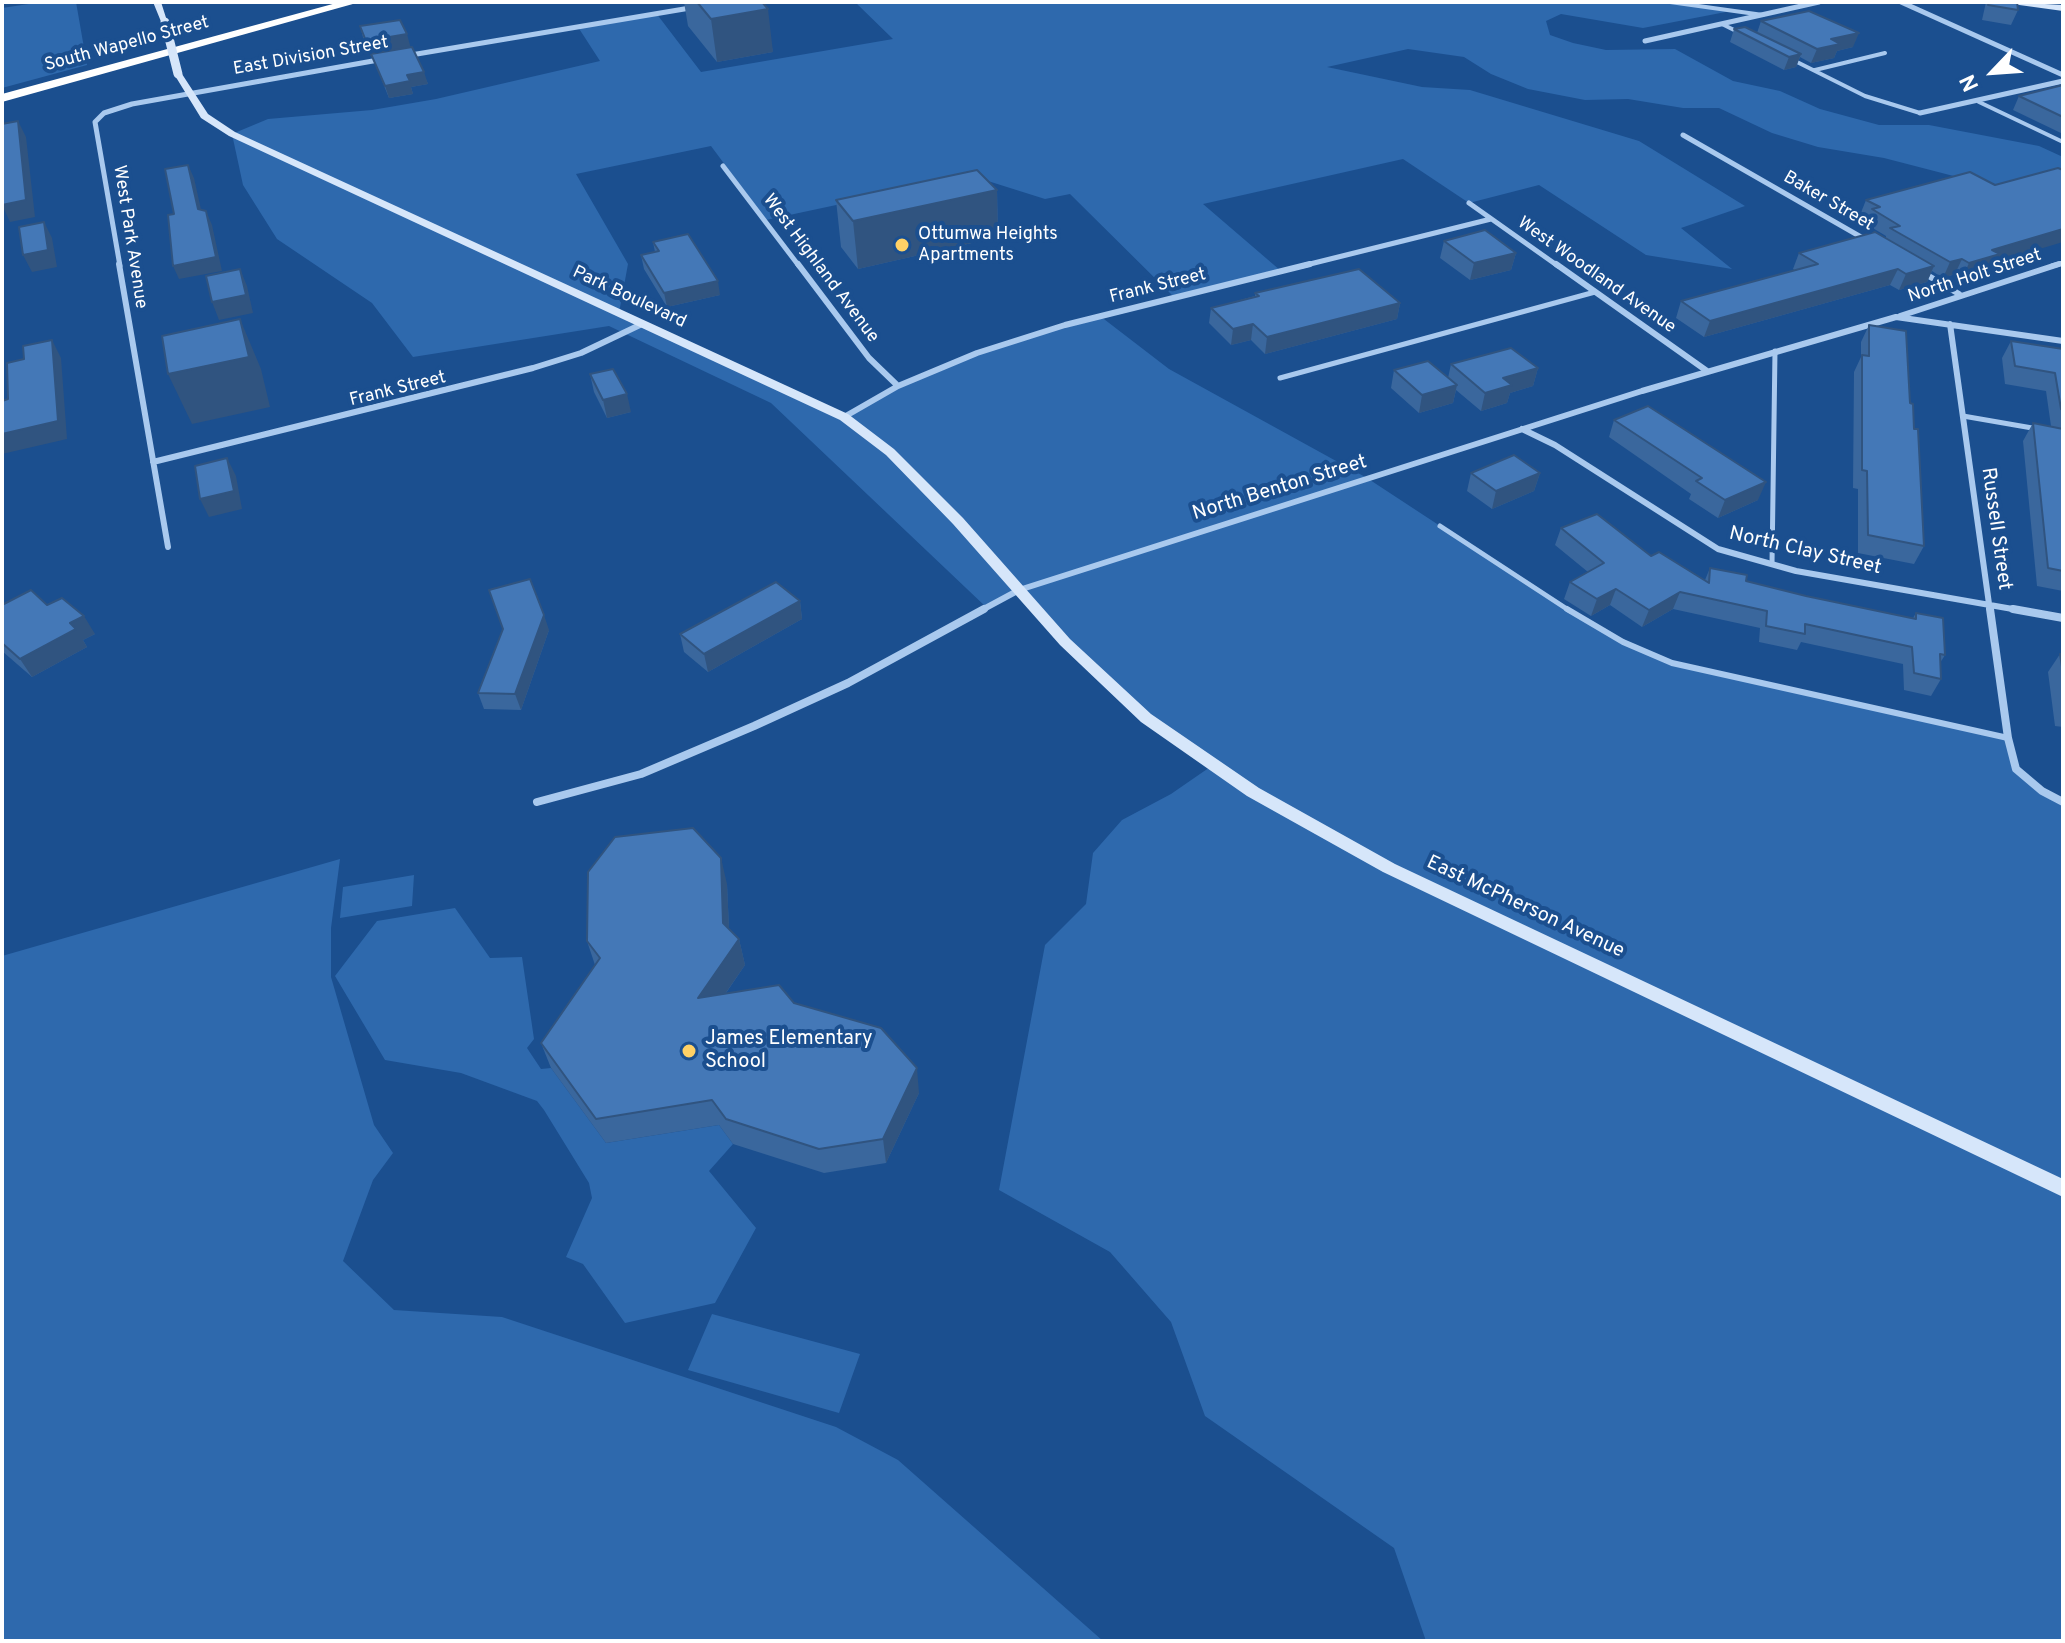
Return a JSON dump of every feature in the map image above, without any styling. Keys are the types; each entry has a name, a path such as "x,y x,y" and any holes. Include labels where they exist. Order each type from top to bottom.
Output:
{"highway":[{"path":"2,88 315,2"},
{"name":"South Wapello Street","path":"2,98 354,2"}],"main road":[{"path":"157,2 186,93"},
{"path":"2012,2 2063,8"},
{"name":"Park Boulevard","path":"186,93 204,116 232,134 844,417 890,452 1019,590"},
{"name":"East McPherson Avenue","path":"1019,590 1065,642 1146,718 1253,792 1389,868 2063,1188"}],"street":[{"path":"1645,41 1819,2"},
{"path":"1901,2 2063,75"},
{"name":"East Division Street","path":"186,93 710,4"},
{"path":"1920,113 2063,81"},
{"name":"West Park Avenue","path":"168,547 95,122 113,109 186,93"},
{"name":"Baker Street","path":"1683,135 1882,249"},
{"name":"West Highland Avenue","path":"723,166 869,358 898,386"},
{"name":"West Woodland Avenue","path":"1469,203 1707,371"},
{"name":"Frank Street","path":"844,417 898,386 977,353 1065,325 1491,219"},
{"name":"North Holt Street","path":"1896,317 2062,263"},
{"path":"1920,271 1959,294"},
{"name":"North Benton Street","path":"537,802 641,774 754,726 848,683 1019,590 1707,371 1896,317 2063,341"},
{"name":"Frank Street","path":"153,462 533,368 581,353 642,324"},
{"name":"Russell Street","path":"1950,324 2008,738 2016,769 2042,791 2063,802"},
{"name":"North Clay Street","path":"1522,429 1555,445 1718,549 1772,564 2063,618"}],"lane":[{"path":"1670,2 1763,15"},
{"path":"1722,24 1749,38"},
{"path":"1813,70 1885,53"},
{"path":"1789,58 1901,110 1920,113"},
{"path":"1979,102 2063,142"},
{"path":"1280,378 1595,292"},
{"path":"1772,564 1775,351"},
{"path":"1963,416 2049,431"},
{"path":"1440,526 1582,619 1623,642 1672,663 2008,738"}],"shaded area":[{"path":"42,2 76,2 87,65 2,88 2,8"},
{"path":"855,2 1670,2 1736,10 1643,28 1561,14 1546,21 1550,35 1573,43 1606,50 1675,49 1733,81 1780,91 1820,109 1879,125 1929,125 2039,146 2063,157 2063,174 2014,187 1969,180 1884,158 1818,147 1772,133 1719,108 1683,108 1628,99 1585,100 1528,89 1491,74 1464,57 1408,49 1327,67 1422,87 1470,90 1639,141 1745,206 1681,228 1732,269 1646,255 1539,185 1469,203 1403,159 1203,204 1281,271 1174,297 1070,194 1045,199 972,176 766,220 711,146 576,174 628,264 619,313 844,417 886,391 977,353 1100,316 1169,369 1367,478 1582,619 1672,663 2008,738 2016,769 2063,802 2063,1641 1426,1641 1394,1548 1205,1416 1171,1322 1110,1252 999,1190 1045,945 1086,904 1093,853 1122,820 1171,794 1213,765 1146,718 1020,590 986,607 771,403 609,326 413,357 372,303 277,239 243,185 232,134 268,119 372,110 436,99 600,61 578,27 656,13 701,72 893,39"},
{"path":"340,859 331,928 331,977 374,1125 393,1153 373,1180 343,1261 394,1310 502,1317 836,1427 898,1460 1103,1641 2,1641 2,956"},
{"path":"414,875 412,906 340,918 343,887"},
{"path":"455,908 490,958 522,957 534,1039 527,1048 541,1069 551,1068 606,1143 719,1125 733,1144 709,1171 756,1228 715,1303 625,1323 583,1264 566,1257 592,1198 589,1183 537,1101 461,1073 385,1060 335,976 377,921"},
{"path":"712,1314 860,1354 839,1413 688,1370"}],"building":[{"path":"697,2 762,2 768,9 711,19"},
{"path":"1989,2 2017,2 2018,10 1988,5"},
{"path":"1809,11 1859,33 1831,39 1840,44 1817,49 1761,21"},
{"path":"400,20 407,34 366,41 360,26"},
{"path":"1745,27 1801,54 1789,57 1734,29"},
{"path":"412,47 424,72 407,75 410,81 385,86 371,54"},
{"path":"2063,85 2063,117 2019,96"},
{"path":"18,121 26,200 2,205 2,124"},
{"path":"188,165 198,209 206,211 216,257 173,266 168,215 174,214 165,169"},
{"path":"2058,168 2063,170 2063,229 1992,250 2000,254 1969,263 1962,259 1950,262 1890,228 1900,226 1872,209 1880,207 1866,200 1970,172 1995,185"},
{"path":"977,170 997,190 853,221 836,200"},
{"path":"44,222 48,250 23,255 19,227"},
{"path":"1485,230 1516,253 1474,263 1444,241"},
{"path":"1875,232 1934,266 1906,274 1898,269 1710,321 1681,301 1818,264 1799,253"},
{"path":"688,234 718,281 664,293 641,255 659,251 653,242"},
{"path":"240,269 246,295 212,302 206,276"},
{"path":"1359,269 1400,303 1267,337 1253,324 1233,329 1211,308 1259,296 1255,293"},
{"path":"240,319 249,357 168,374 162,336"},
{"path":"1869,325 1906,331 1910,403 1913,404 1914,429 1918,429 1924,546 1868,535 1867,471 1862,470 1862,355 1869,356"},
{"path":"52,340 58,421 2,434 2,401 8,399 7,363 24,359 23,346"},
{"path":"2011,341 2063,349 2063,410 2055,373 2015,366"},
{"path":"1511,348 1538,368 1503,378 1512,385 1485,393 1451,364"},
{"path":"1428,361 1457,385 1422,395 1394,370"},
{"path":"613,369 627,394 603,400 590,374"},
{"path":"1648,406 1766,482 1725,500 1696,481 1702,478 1614,420"},
{"path":"2033,423 2063,429 2063,571 2048,568"},
{"path":"1514,455 1540,473 1496,491 1471,473"},
{"path":"227,458 234,491 200,499 195,466"},
{"path":"1597,514 1651,556 1659,552 1709,583 1710,568 1747,575 1746,581 1806,596 1916,619 1916,613 1943,618 1945,655 1940,654 1941,679 1914,673 1912,647 1805,624 1805,634 1766,626 1767,611 1680,592 1649,610 1616,589 1597,599 1570,582 1604,563 1561,528"},
{"path":"530,579 544,615 515,694 478,693 503,629 489,590"},
{"path":"776,582 800,601 704,654 680,634"},
{"path":"31,590 47,605 62,598 84,616 70,623 76,629 20,659 2,643 2,605"},
{"path":"693,828 721,858 723,923 739,939 698,998 779,985 794,1003 881,1028 917,1068 883,1139 819,1149 726,1119 712,1100 596,1119 541,1043 600,958 587,941 588,872 615,837"}],"place":[{"name":"Ottumwa Heights Apartments","path":"902,245"},
{"name":"James Elementary School","path":"689,1051"}]}
